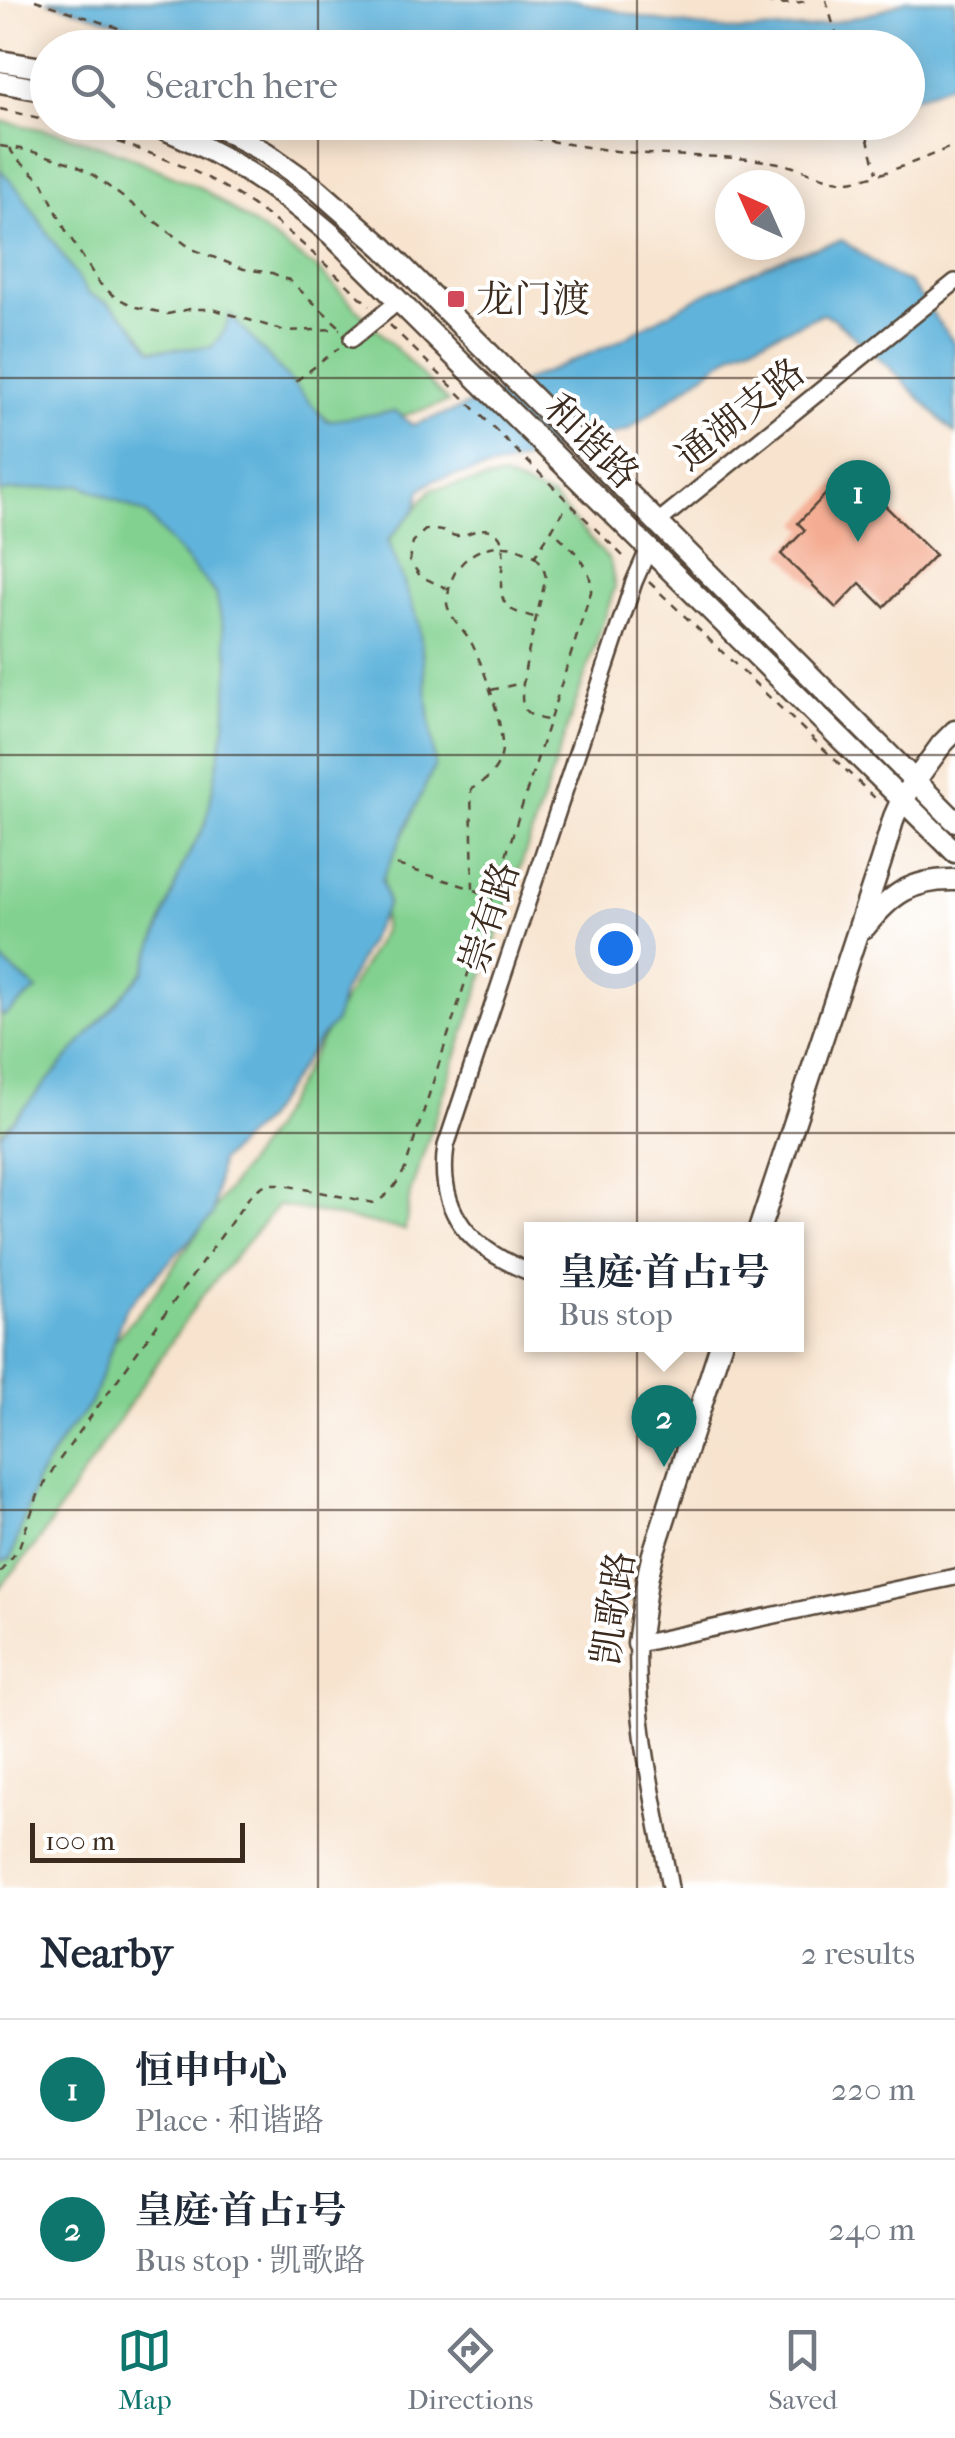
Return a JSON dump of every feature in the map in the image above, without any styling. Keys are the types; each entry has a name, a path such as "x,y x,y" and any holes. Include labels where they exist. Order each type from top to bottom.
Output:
{"main road":[{"path":"0,61 30,65"},
{"path":"0,82 30,88"},
{"name":"和谐路","path":"190,140 304,210 400,300 955,852"},
{"name":"和谐路","path":"242,140 318,190 517,380 654,518 904,800 955,821"},
{"path":"762,1222 904,800 955,731"},
{"path":"904,800 955,751"},
{"path":"852,946 896,894 918,883 955,880"},
{"name":"凯歌路","path":"638,1644 653,1554 718,1352"}],"street":[{"name":"通湖支路","path":"654,518 863,358 955,282"},
{"path":"352,339 400,300"},
{"name":"崇有路","path":"524,1269 498,1258 466,1231 448,1200 446,1146 638,572 650,548"},
{"path":"638,1644 955,1578"},
{"name":"凯歌路","path":"638,1644 640,1715 670,1888"}],"path":[{"path":"34,0 124,30"},
{"path":"748,0 777,5 810,0"},
{"path":"826,0 835,30"},
{"path":"0,110 30,116"},
{"path":"112,140 216,182 311,250 638,572 904,800"},
{"path":"548,140 633,153 776,162 842,182 877,174 955,145"},
{"path":"868,140 877,174"},
{"path":"0,146 8,147 74,164 192,249 289,280 342,329 285,331 213,309 168,314 114,297 99,283 65,229 42,181 8,147"},
{"path":"296,381 352,339"},
{"path":"534,556 569,503"},
{"path":"449,590 420,576 410,561 413,542 425,530 456,536 484,529 502,540 500,586 504,602 510,610 537,618"},
{"path":"0,1572 18,1550 38,1496 64,1454 252,1192 266,1184 279,1184 374,1203 386,1197 405,1169 590,592 592,578 586,565 552,530"},
{"path":"474,889 471,790 494,772 501,756 502,737 471,640 447,605 452,576 461,562 490,548 519,549 542,564 546,577 522,704 530,714 550,720"},
{"path":"490,691 524,682"},
{"path":"397,864 493,898"}],"green space":[{"path":"0,121 30,127 30,140 82,140 203,189 320,271 448,402 343,434 260,359 140,348 80,300 0,193"},
{"path":"55,446 229,560 248,819 0,1185 0,460"},
{"path":"503,477 553,498 610,561 615,587 410,1193 405,1230 278,1205 201,1297 38,1542 0,1588 0,1482 25,1442 149,1301 271,1129 383,931 385,562 391,537 432,489"}],"water":[{"path":"47,0 573,0 658,21 727,30 153,30"},
{"path":"906,0 955,0 955,82 925,93 925,30 760,30 809,28 878,12"},
{"path":"0,169 21,192 88,294 108,303 131,322 152,350 212,347 230,315 327,421 396,411 412,425 454,411 612,344 708,292 779,260 805,260 805,251 842,240 890,274 910,283 955,344 955,434 890,368 833,318 822,314 734,352 628,430 506,465 434,480 420,491 415,510 388,540 419,623 435,765 382,880 388,903 342,994 335,1022 265,1119 220,1161 213,1215 125,1309 92,1402 64,1436 36,1481 11,1559 0,1562 0,1135 144,971 183,865 206,823 225,725 229,659 216,594 146,514 81,485 0,492"},
{"path":"0,959 37,990 4,1016 0,1013"}],"building":[{"path":"849,470 935,555 884,607 860,583 836,608 781,554 805,530 798,523"}],"place":[{"name":"龙门渡","path":"456,299"},
{"name":"恒申中心","path":"858,542"},
{"name":"皇庭·首占1号","path":"664,1467"}]}
